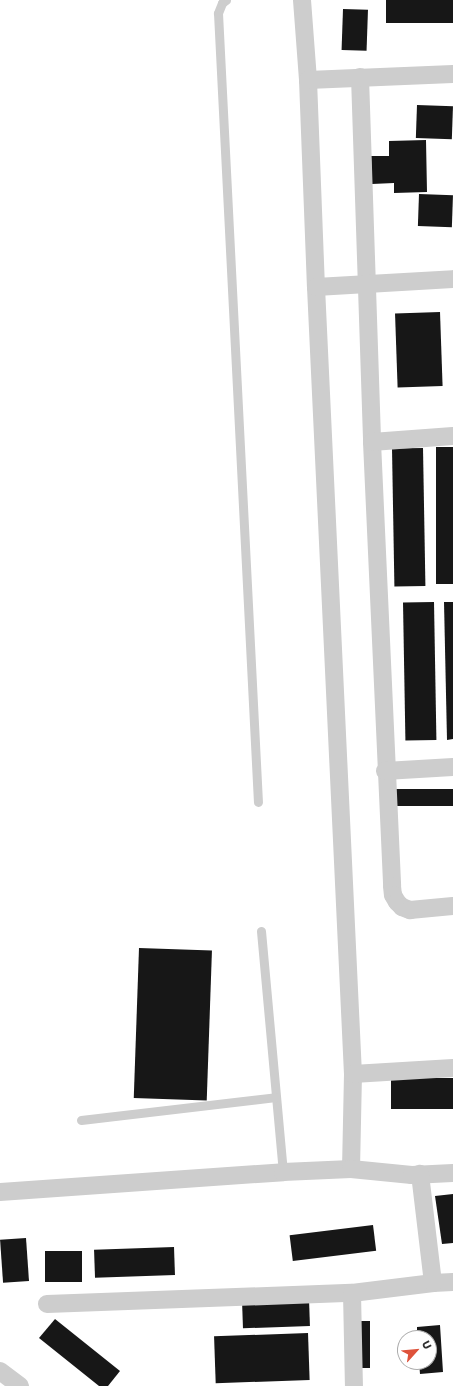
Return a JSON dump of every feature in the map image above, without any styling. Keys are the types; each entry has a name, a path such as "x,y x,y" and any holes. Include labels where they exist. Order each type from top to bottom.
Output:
{"street":[{"path":"302,0 308,80 316,287 353,1074 351,1169"},
{"path":"308,80 453,74"},
{"path":"360,78 385,771 393,895 402,907 410,910 453,906"},
{"path":"316,287 453,279"},
{"path":"372,442 453,436"},
{"path":"385,771 453,767"},
{"path":"353,1074 453,1068"},
{"path":"0,1192 283,1172 351,1169 420,1174 453,1173"},
{"path":"420,1174 432,1283"},
{"path":"47,1304 352,1293 432,1283 453,1282"},
{"path":"352,1293 354,1386"},
{"path":"0,1371 20,1386"}],"lane":[{"path":"226,0 222,2 218,13 258,802"},
{"path":"262,932 283,1172"},
{"path":"81,1120 276,1097"}],"building":[{"path":"386,0 453,0 453,23 386,23"},
{"path":"343,9 368,10 367,51 342,50"},
{"path":"417,105 453,106 452,139 416,138"},
{"path":"426,140 427,192 394,193 394,183 372,184 371,156 389,156 389,141"},
{"path":"419,194 453,195 452,227 418,226"},
{"path":"440,312 443,386 398,388 395,314"},
{"path":"436,447 453,447 453,584 436,584"},
{"path":"423,448 425,586 394,587 392,449"},
{"path":"434,602 436,740 405,741 403,603"},
{"path":"444,602 453,602 453,739 447,740"},
{"path":"396,789 453,789 453,806 396,806"},
{"path":"139,948 212,951 207,1100 134,1098"},
{"path":"391,1078 453,1078 453,1109 391,1109"},
{"path":"453,1194 453,1243 442,1244 435,1196"},
{"path":"373,1225 376,1251 293,1261 290,1235"},
{"path":"26,1238 29,1281 3,1283 0,1240"},
{"path":"174,1247 175,1275 95,1278 94,1250"},
{"path":"45,1251 82,1251 82,1282 45,1282"},
{"path":"309,1299 310,1326 243,1328 242,1301"},
{"path":"55,1319 120,1371 108,1386 99,1386 39,1338"},
{"path":"357,1321 370,1321 370,1368 357,1368"},
{"path":"440,1325 443,1372 420,1374 420,1370 437,1370 437,1330 417,1330 417,1327"},
{"path":"308,1333 310,1380 216,1383 214,1336"}]}
